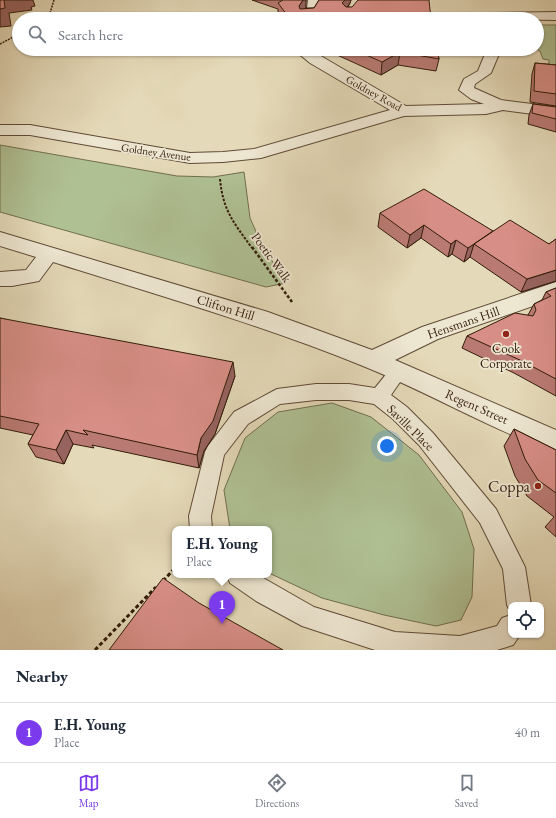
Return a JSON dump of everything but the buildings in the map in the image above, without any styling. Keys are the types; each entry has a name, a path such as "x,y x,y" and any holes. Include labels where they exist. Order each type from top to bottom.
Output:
{"street":[{"path":"310,12 313,8 314,0"},
{"path":"544,16 556,16"},
{"name":"Goldney Road","path":"310,56 403,111 486,110 503,106"},
{"path":"491,56 484,73 469,82 466,90 473,95 503,106 556,112"},
{"name":"Goldney Avenue","path":"0,130 30,130 190,158 223,157 255,154 403,111"},
{"name":"Clifton Hill","path":"0,239 260,318 318,338 373,360 398,372"},
{"path":"0,279 32,276 49,254"},
{"name":"Hensmans Hill","path":"373,360 430,333 505,315 556,290"},
{"name":"Regent Street","path":"398,372 556,442"}],"lane":[{"path":"379,397 398,372"},
{"name":"Saville Place","path":"202,526 200,516 215,452 242,418 277,397 316,392 349,392 379,397 400,413 426,439 488,516 514,567 519,602"},
{"path":"242,578 264,593 310,618 395,644 460,648 504,636 508,631"}],"path":[{"path":"50,12 54,0"},
{"path":"0,44 12,38"},
{"name":"Poetic Walk","path":"219,183 222,199 231,219 318,338"},
{"path":"95,650 172,571"}],"green space":[{"path":"544,25 556,25 556,65 549,66 549,60 543,59 542,56 544,56"},
{"path":"0,145 177,176 213,177 244,172 250,218 262,245 286,283 266,287 0,212"},
{"path":"332,403 371,417 419,455 462,512 474,549 472,597 461,620 436,626 384,615 322,598 272,574 272,526 230,526 224,490 245,438 278,412"}],"place":[{"name":"Cook Corporate","path":"506,334"},
{"name":"Coppa","path":"538,486"},
{"name":"E.H. Young","path":"222,624"}]}
